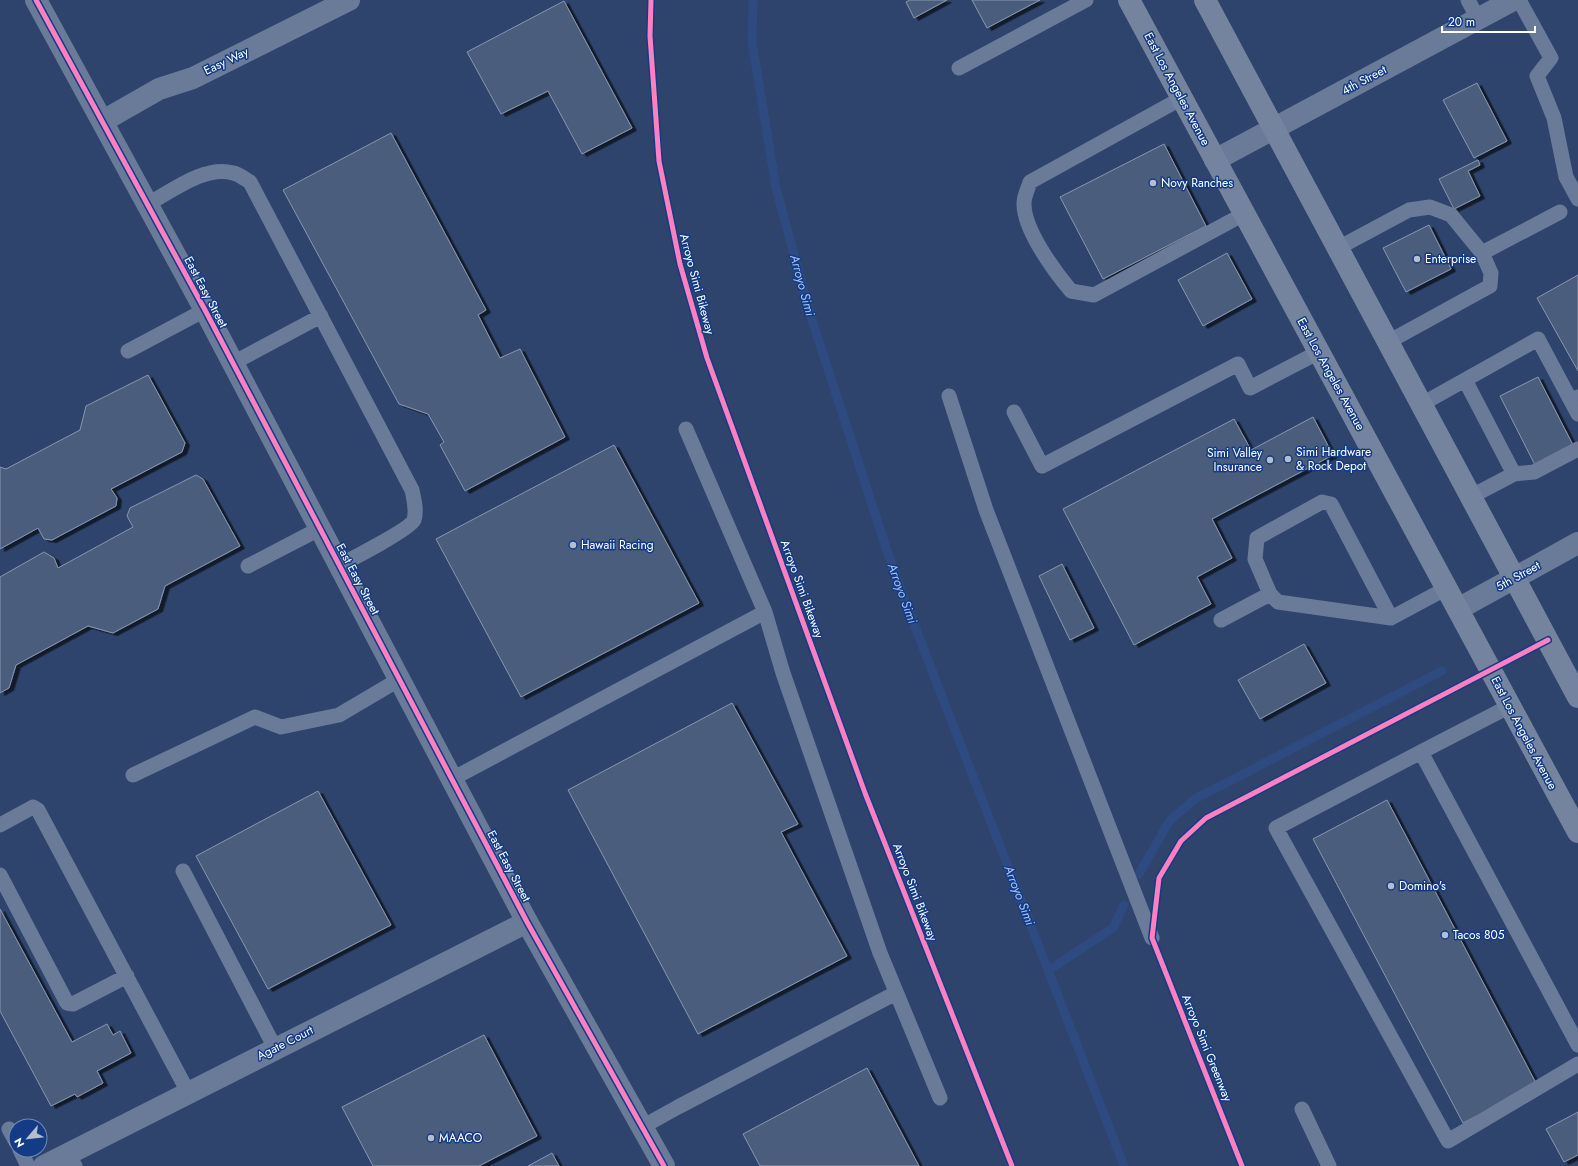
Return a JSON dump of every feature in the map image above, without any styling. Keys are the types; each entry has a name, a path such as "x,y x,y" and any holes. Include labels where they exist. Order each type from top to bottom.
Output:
{"main road":[{"name":"East Los Angeles Avenue","path":"1129,0 1578,832"},
{"path":"1206,0 1578,697"}],"street":[{"name":"East Easy Street","path":"36,0 205,310 527,922 664,1166"},
{"name":"Easy Way","path":"103,121 159,89 193,78 349,0"},
{"name":"4th Street","path":"1215,160 1274,129 1473,9 1513,0"},
{"name":"5th Street","path":"1458,609 1578,543"},
{"name":"Agate Court","path":"44,1166 72,1160 188,1092 527,922"}],"lane":[{"path":"959,68 1086,0"},
{"path":"1519,0 1550,58 1537,76 1554,118 1566,177 1578,199"},
{"path":"1182,98 1030,182 1024,203 1027,222 1049,265 1071,291 1094,295 1244,214"},
{"path":"148,204 196,178 216,172 234,173 250,182 412,490 416,510 413,522 403,530 340,565"},
{"path":"1338,248 1410,210 1430,207 1451,215 1482,253 1492,273 1490,286 1388,342"},
{"path":"1482,253 1560,212"},
{"path":"128,351 205,310"},
{"path":"233,363 321,316"},
{"path":"1422,404 1538,339 1574,399 1578,414"},
{"path":"1014,412 1042,466 1238,364 1250,388 1319,352"},
{"path":"1465,380 1514,474"},
{"path":"949,396 986,510 1152,938"},
{"path":"686,429 765,612 783,673 880,953 940,1098"},
{"path":"1470,497 1514,474 1534,472 1578,449"},
{"path":"1390,618 1331,504 1322,502 1257,538 1255,559 1270,594 1278,602 1390,618 1447,588"},
{"path":"248,566 321,528"},
{"path":"1221,620 1270,594"},
{"path":"452,779 765,612"},
{"path":"133,775 254,717 280,727 338,715 400,679"},
{"path":"1510,706 1276,828 1448,1141 1578,1064"},
{"path":"1421,752 1578,1044"},
{"path":"0,825 33,807 38,810 188,1092"},
{"path":"183,871 275,1048"},
{"path":"0,875 67,1003 73,1004 127,976"},
{"path":"642,1127 896,993"},
{"path":"1302,1110 1329,1166"}],"building":[{"path":"910,0 947,0 914,18 906,2"},
{"path":"972,0 1040,0 987,28"},
{"path":"564,1 632,128 582,154 548,91 501,114 467,52"},
{"path":"1477,83 1507,141 1474,158 1443,100"},
{"path":"391,133 486,310 478,315 500,358 520,349 565,437 465,491 440,445 444,442 428,414 399,404 283,190"},
{"path":"1164,144 1206,226 1103,279 1060,197"},
{"path":"1478,160 1480,165 1468,171 1480,196 1454,209 1439,179"},
{"name":"Enterprise","path":"1429,225 1451,269 1406,292 1383,248"},
{"path":"1227,253 1252,299 1203,326 1178,280"},
{"path":"1578,275 1578,371 1537,298"},
{"path":"148,375 185,443 182,452 111,489 117,498 116,506 52,540 44,539 38,528 0,549 0,467 6,469 80,430 86,406"},
{"path":"1538,377 1573,445 1535,465 1500,396"},
{"path":"1313,417 1333,455 1212,519 1232,558 1197,577 1211,604 1134,645 1063,509 1234,419 1251,450"},
{"path":"614,445 699,603 521,697 436,539"},
{"path":"196,475 203,479 240,546 165,586 158,609 113,633 88,626 16,665 9,688 0,693 0,577 44,552 54,558 58,568 133,527 127,516 130,508"},
{"path":"1062,564 1094,628 1070,640 1039,576"},
{"path":"1304,644 1326,683 1260,719 1238,680"},
{"path":"732,703 798,824 781,832 847,956 698,1034 568,790"},
{"path":"318,791 391,925 268,989 196,856"},
{"path":"1387,800 1537,1085 1463,1123 1313,839"},
{"path":"0,909 72,1042 107,1024 113,1035 120,1031 131,1053 97,1071 103,1083 77,1097 75,1094 51,1106 0,1011"},
{"path":"484,1035 537,1136 479,1166 373,1166 342,1107"},
{"path":"867,1068 919,1166 760,1166 743,1134"},
{"path":"1578,1112 1578,1155 1564,1162 1546,1129"},
{"path":"552,1153 559,1166 528,1166"}],"waterway":[{"name":"Arroyo Simi","path":"753,0 752,42 776,188 811,317 895,575 1124,1166"},
{"path":"1139,874 1170,820 1195,799 1442,671"},
{"path":"1049,970 1113,928 1124,905"}],"cycle path":[{"path":"36,0 205,310 527,922 664,1166"},
{"name":"Arroyo Simi Bikeway","path":"651,0 650,36 659,161 680,264 707,358 865,793 1012,1166"},
{"name":"Arroyo Simi Greenway","path":"1242,1166 1152,938 1159,878 1181,841 1206,818 1548,640"}],"place":[{"name":"Novy Ranches","path":"1153,183"},
{"name":"Enterprise","path":"1417,259"},
{"name":"Simi Hardware & Rock Depot","path":"1288,459"},
{"name":"Simi Valley Insurance","path":"1270,460"},
{"name":"Hawaii Racing","path":"573,545"},
{"name":"Domino's","path":"1391,886"},
{"name":"Tacos 805","path":"1445,935"},
{"name":"MAACO","path":"431,1138"}]}
